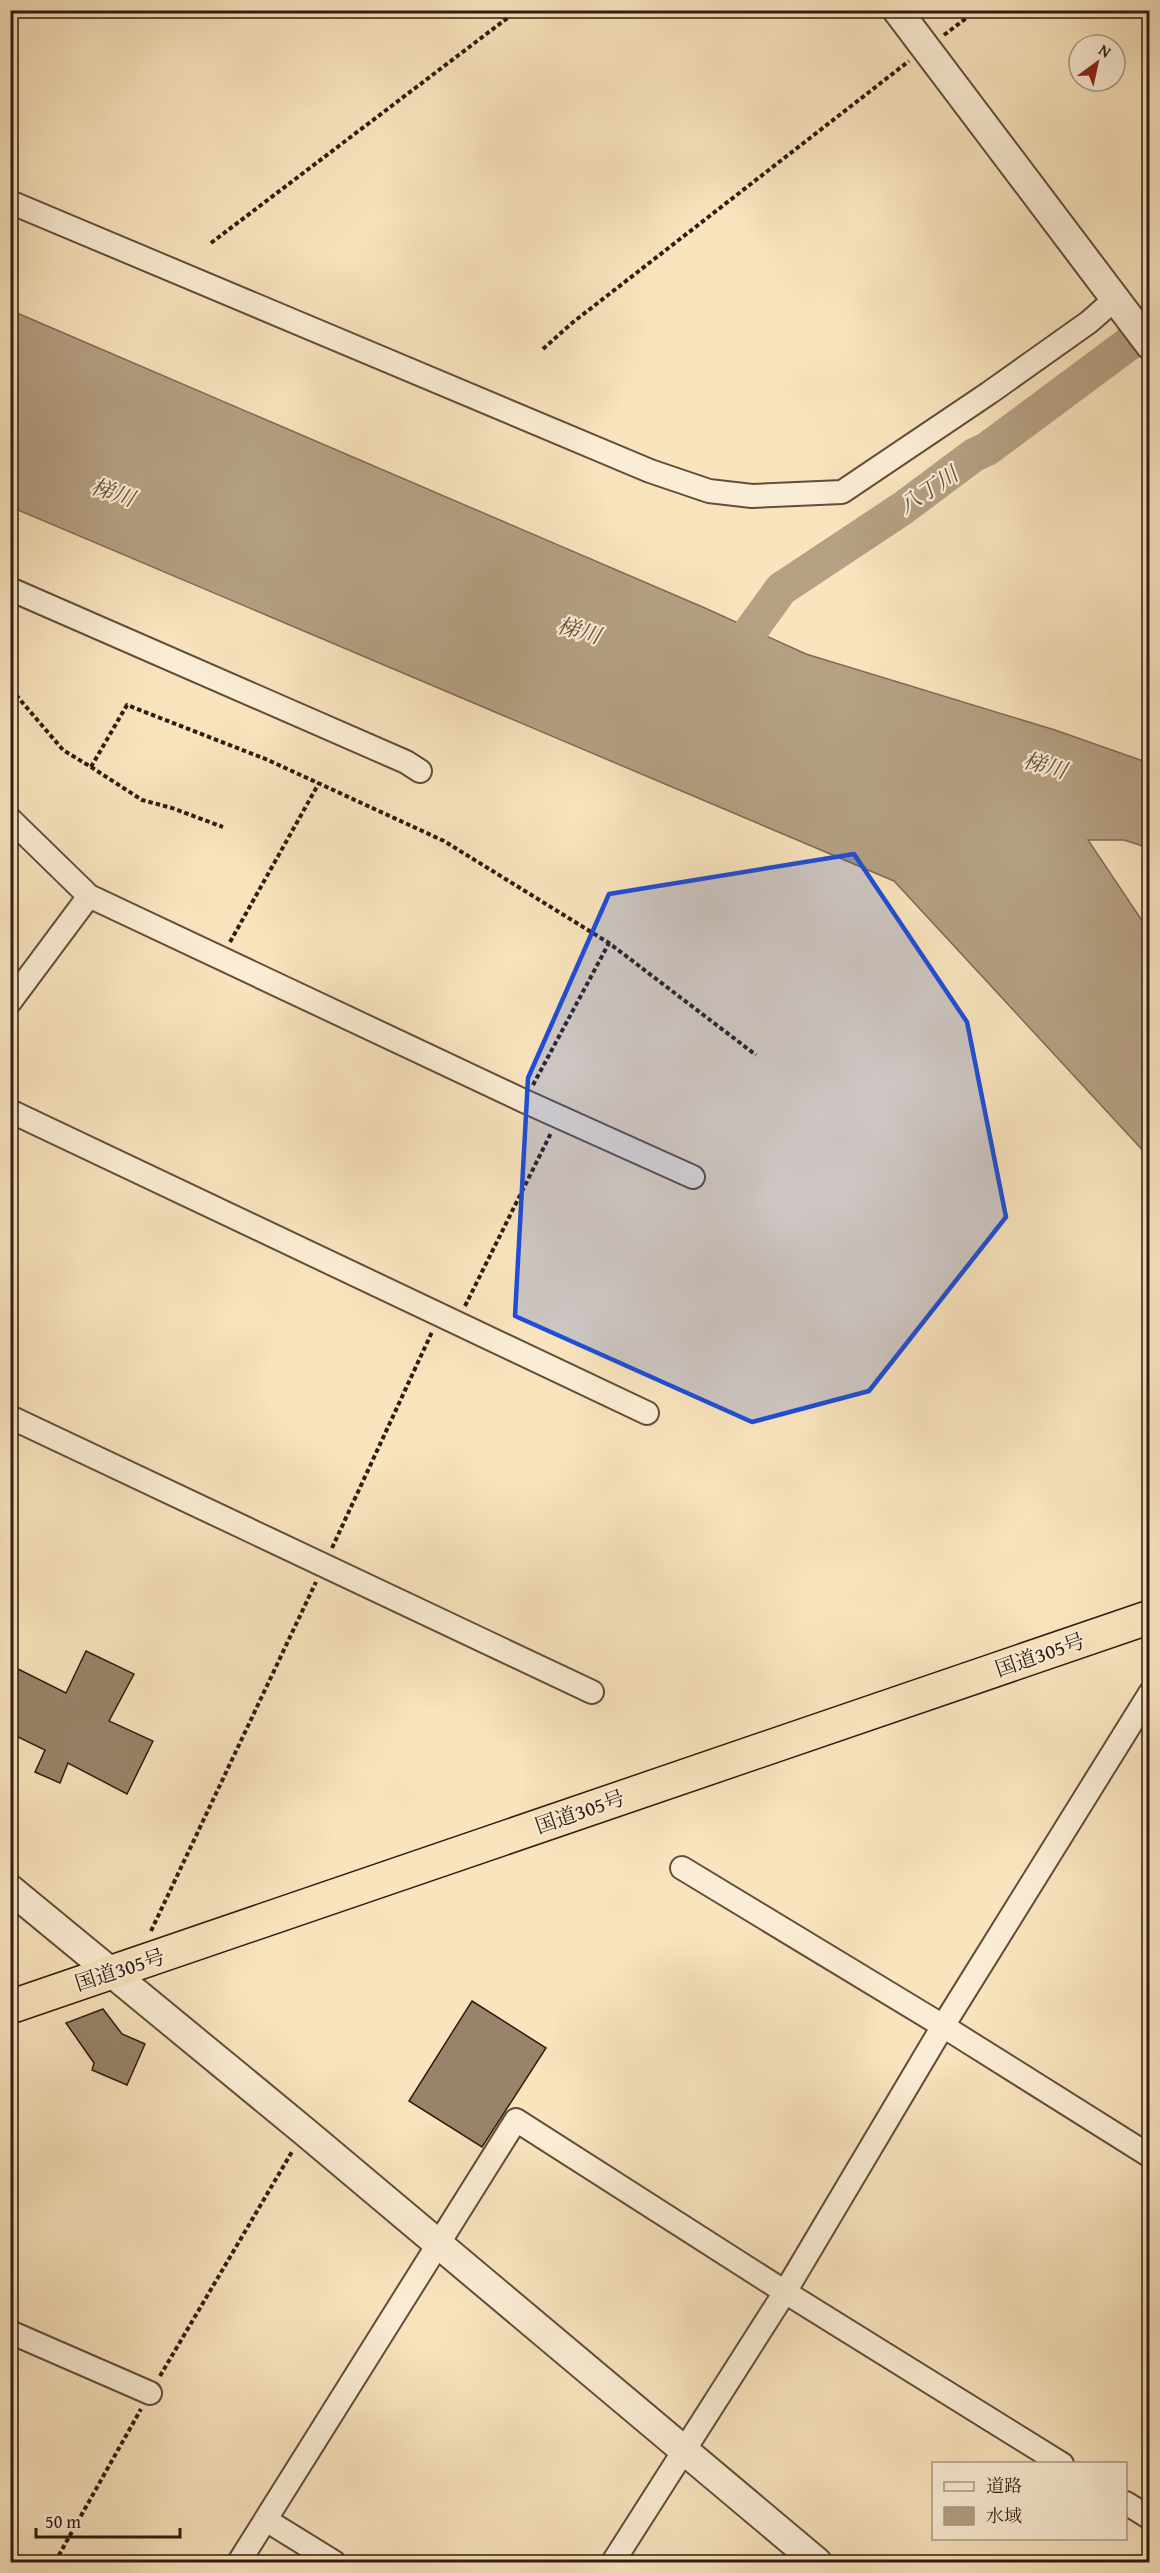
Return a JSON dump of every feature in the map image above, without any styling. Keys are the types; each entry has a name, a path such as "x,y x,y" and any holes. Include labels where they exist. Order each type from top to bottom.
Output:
{"highway":[{"name":"国道305号","path":"10,2007 1149,1617"}],"street":[{"path":"897,10 1149,345"},
{"path":"10,202 650,471 709,491 752,496 842,492 990,393 1117,303"},
{"path":"10,589 396,758 420,771"},
{"path":"10,819 89,896 524,1101 693,1177"},
{"path":"10,1002 89,896"},
{"path":"10,1111 647,1413"},
{"path":"10,1417 592,1692"},
{"path":"613,2562 785,2292 943,2026 1149,1693"},
{"path":"682,1868 943,2026 1149,2156"},
{"path":"10,1889 304,2131 817,2562"},
{"path":"239,2562 516,2120 785,2292 1060,2462"},
{"path":"10,2332 150,2393"},
{"path":"1127,2504 1149,2518"},
{"path":"266,2520 334,2562"}],"path":[{"path":"211,243 518,10"},
{"path":"543,349 572,323 924,48 977,10"},
{"path":"16,695 63,750 142,800 172,808 223,827"},
{"path":"91,767 127,705 268,759 444,841 609,944 756,1055"},
{"path":"220,959 319,783"},
{"path":"524,1101 609,944"},
{"path":"143,1963 147,1940 323,1566 449,1319 559,1116"},
{"path":"55,2562 150,2393 304,2131"}],"highlighted area":[{"path":"854,854 967,1022 1006,1217 869,1391 752,1422 515,1316 528,1078 609,894"}],"water":[{"name":"梯川","path":"10,310 705,608 806,654 1055,730 1149,763 1149,848 1124,840 1088,840 1149,931 1149,1157 894,881 11,507"}],"building":[{"path":"86,1651 134,1674 109,1721 153,1741 127,1794 68,1763 60,1783 35,1772 45,1750 10,1733 10,1665 66,1693"},
{"path":"472,2001 546,2048 482,2147 409,2101"},
{"path":"103,2009 122,2034 145,2044 127,2085 92,2070 94,2063 66,2023"}],"waterway":[{"name":"八丁川","path":"724,668 781,589 903,508 974,455 987,449 1131,342 1150,325"}]}
